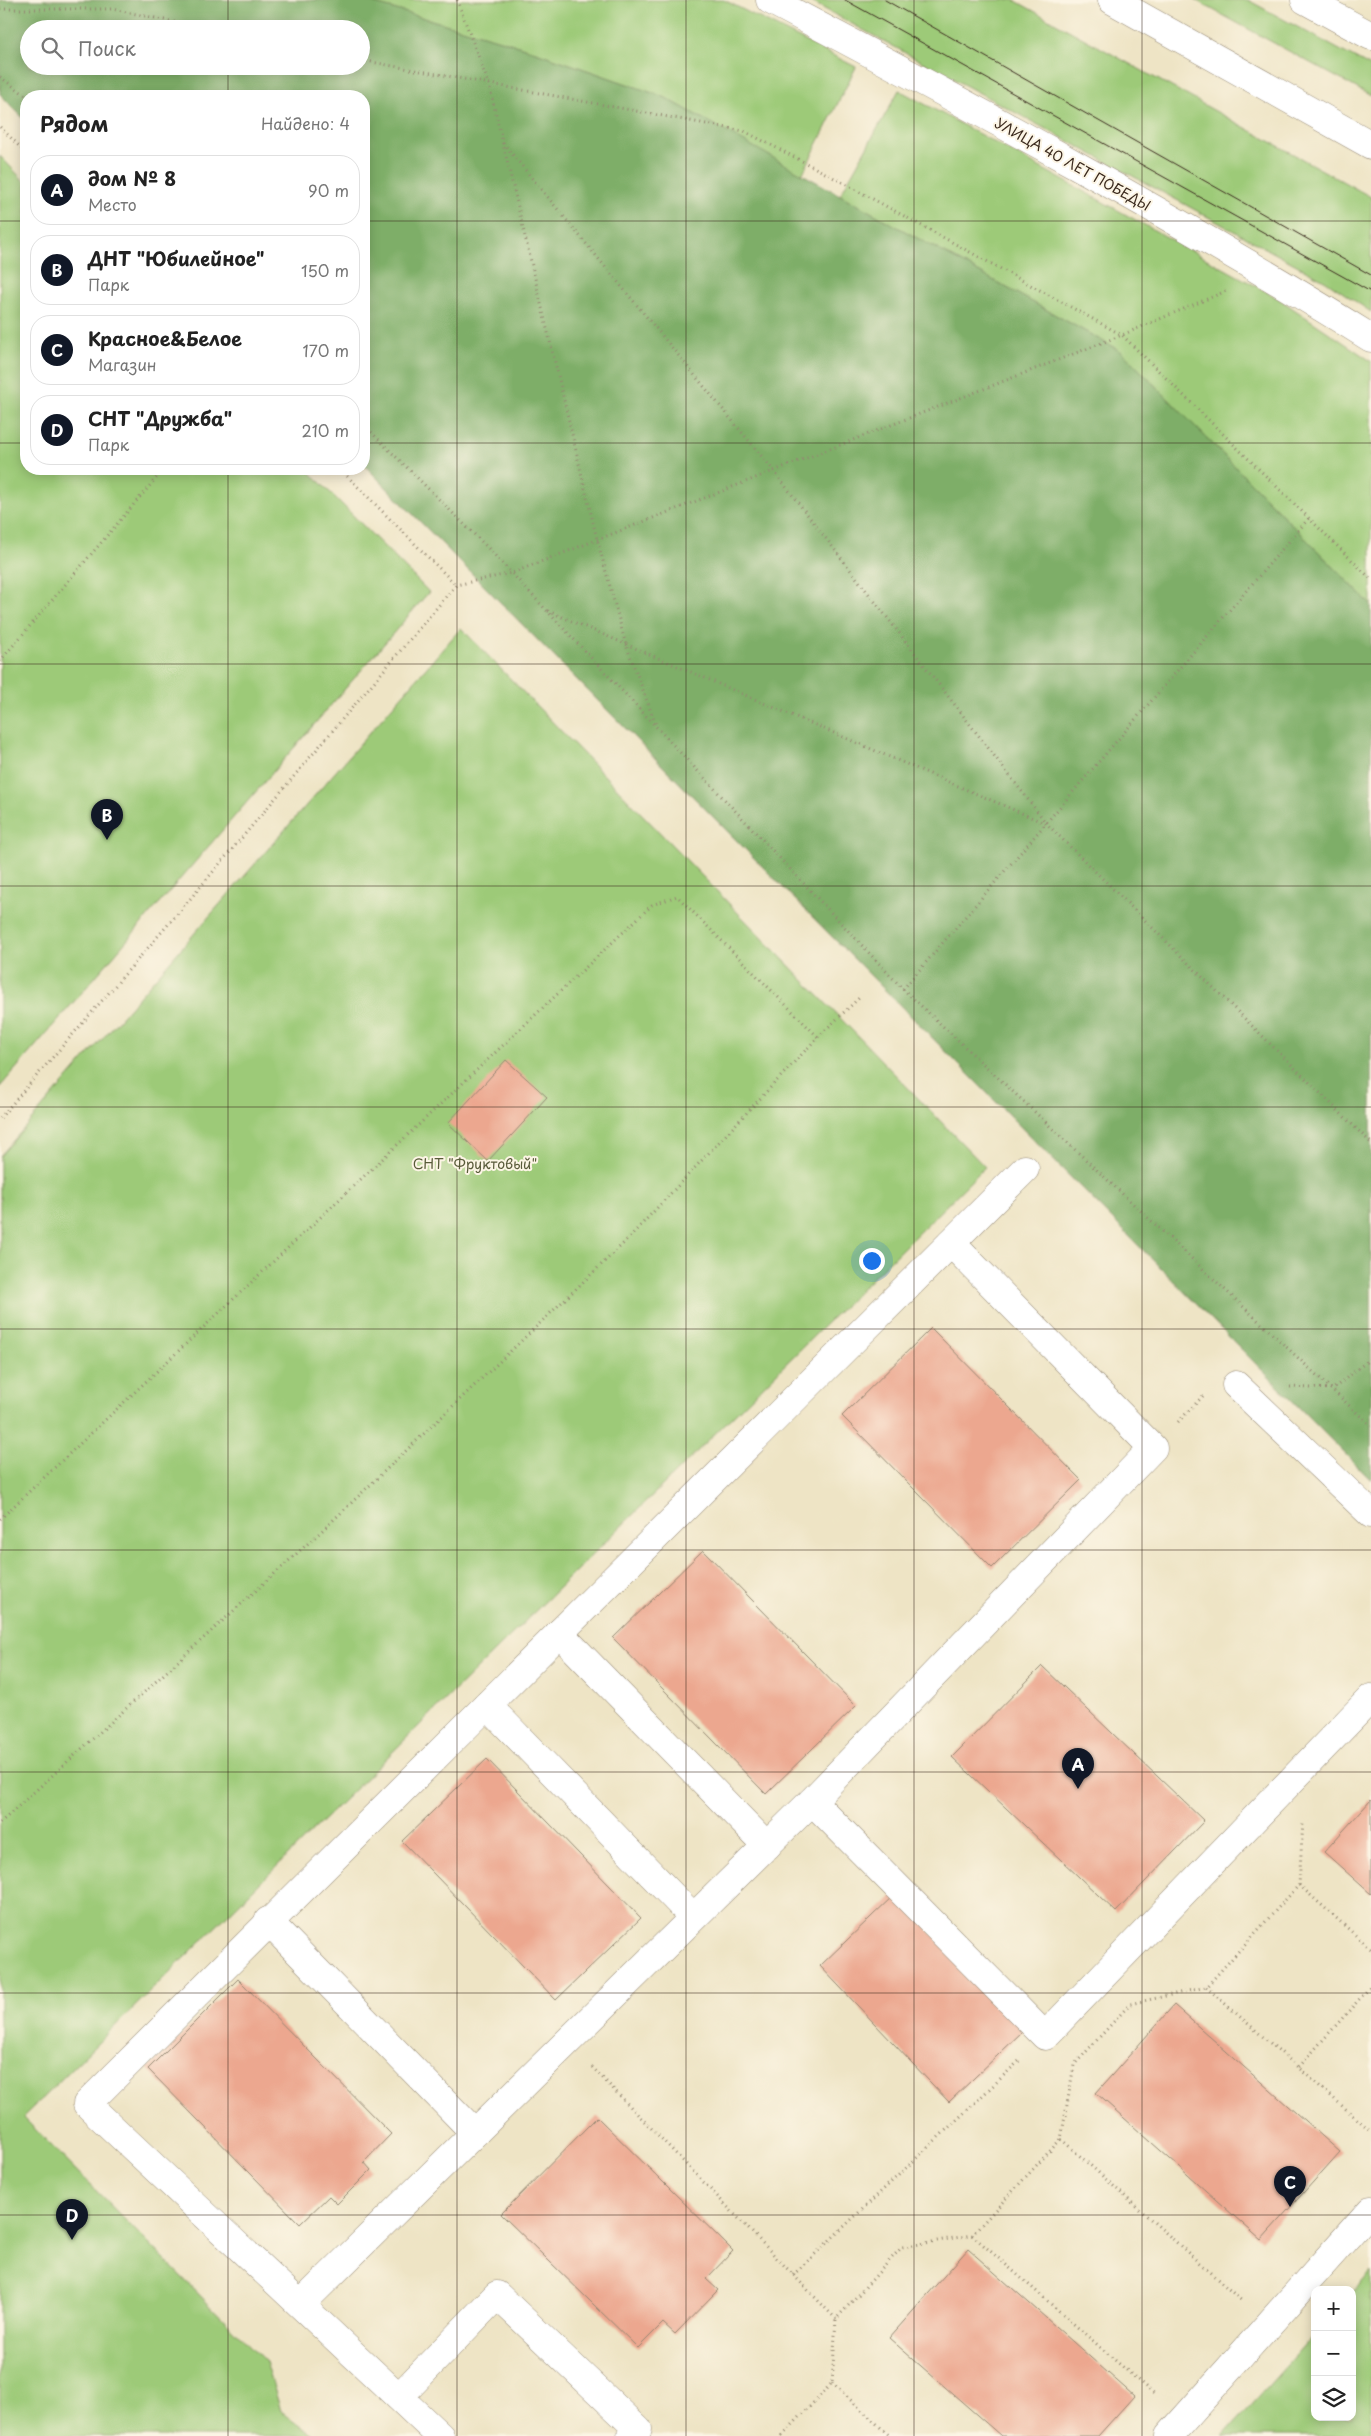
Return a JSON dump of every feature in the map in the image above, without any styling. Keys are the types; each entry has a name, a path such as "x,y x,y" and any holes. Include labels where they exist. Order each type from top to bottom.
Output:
{"street":[{"name":"УЛИЦА 40 ЛЕТ ПОБЕДЫ","path":"770,0 1112,185 1267,273 1371,338"},
{"path":"1112,0 1371,145"},
{"path":"1305,0 1371,36"},
{"path":"440,2436 87,2104 268,1921 1025,1169"},
{"path":"301,2304 812,1801 1153,1448 951,1243"},
{"path":"1236,1385 1371,1514"},
{"path":"560,1633 767,1846"},
{"path":"812,1801 1045,2036 1371,1698"},
{"path":"487,1705 693,1917"},
{"path":"268,1921 475,2133"},
{"path":"1176,2428 1371,2210"},
{"path":"399,2397 498,2295 638,2429 631,2436"}],"path":[{"path":"457,0 490,85 597,539 626,645 657,728"},
{"path":"0,8 112,9 165,20"},
{"path":"370,62 744,131 827,174 1122,335 1371,579"},
{"path":"0,77 20,91"},
{"path":"0,127 20,147"},
{"path":"503,143 773,470 1047,824 1371,1143"},
{"path":"0,1118 179,912 456,585 512,573 1122,335 1267,273"},
{"path":"370,431 512,573 903,989 1371,1426"},
{"path":"0,661 159,475"},
{"path":"346,475 456,585"},
{"path":"903,989 1309,518"},
{"path":"547,611 1047,824"},
{"path":"0,1519 652,905 677,896 818,1037"},
{"path":"0,1823 326,1527 624,1243 818,1037 859,998"},
{"path":"1236,1385 1333,1389 1371,1358"},
{"path":"1153,1448 1205,1393"},
{"path":"782,2436 832,2383 836,2319 902,2247 972,2236 1061,2139 1074,2065 1130,2004 1206,1987 1299,1884 1301,1824 1308,1816"},
{"path":"1299,1884 1371,1949"},
{"path":"1299,2067 1371,1986"},
{"path":"1206,1987 1371,2130"},
{"path":"793,2276 1045,2036"},
{"path":"567,2042 836,2319"},
{"path":"1061,2139 1268,2324"},
{"path":"972,2236 1176,2428"},
{"path":"832,2383 890,2436"}],"green space":[{"path":"0,0 362,0 507,42 664,97 1122,352 1371,605 1371,1480 370,471 370,90 20,90 20,115 0,94"},
{"path":"362,0 724,0 856,67 802,175 664,97 507,42"},
{"path":"808,0 1014,0 1371,197 1371,312 1326,281"},
{"path":"1195,0 1248,0 1371,67 1371,96"},
{"path":"899,90 1276,297 1371,361 1371,605 1122,352 840,195"},
{"path":"0,156 20,177 20,475 313,475 429,592 0,1087"},
{"name":"СНТ \"Фруктовый\"","path":"461,628 985,1167 23,2117 266,2362 281,2411 314,2436 0,2436 0,1156"},
{"path":"1371,2272 1371,2436 1223,2436 1311,2338 1311,2421 1356,2421 1356,2289"}],"building":[{"path":"506,1060 547,1097 488,1161 448,1123"},
{"path":"931,1328 1081,1480 992,1568 842,1416"},
{"path":"703,1550 856,1706 766,1794 613,1638"},
{"path":"1042,1666 1204,1821 1116,1912 952,1757"},
{"path":"487,1759 641,1918 556,2000 402,1841"},
{"path":"1371,1800 1371,1894 1324,1852"},
{"path":"895,1894 1024,2030 949,2102 820,1966"},
{"path":"238,1979 391,2134 364,2162 371,2170 337,2204 329,2196 300,2224 148,2069"},
{"path":"1174,2005 1340,2152 1261,2240 1096,2093"},
{"path":"597,2117 733,2251 706,2279 718,2290 675,2334 663,2323 638,2348 501,2214"},
{"path":"968,2249 1134,2396 1098,2436 1001,2436 889,2338"}],"tram line":[{"path":"845,0 1371,292"},
{"path":"885,0 1371,275"}],"place":[{"name":"ДНТ \"Юбилейное\"","path":"107,840"},
{"name":"дом № 8","path":"1078,1789"},
{"name":"Красное&Белое","path":"1290,2207"},
{"name":"СНТ \"Дружба\"","path":"72,2240"}]}
